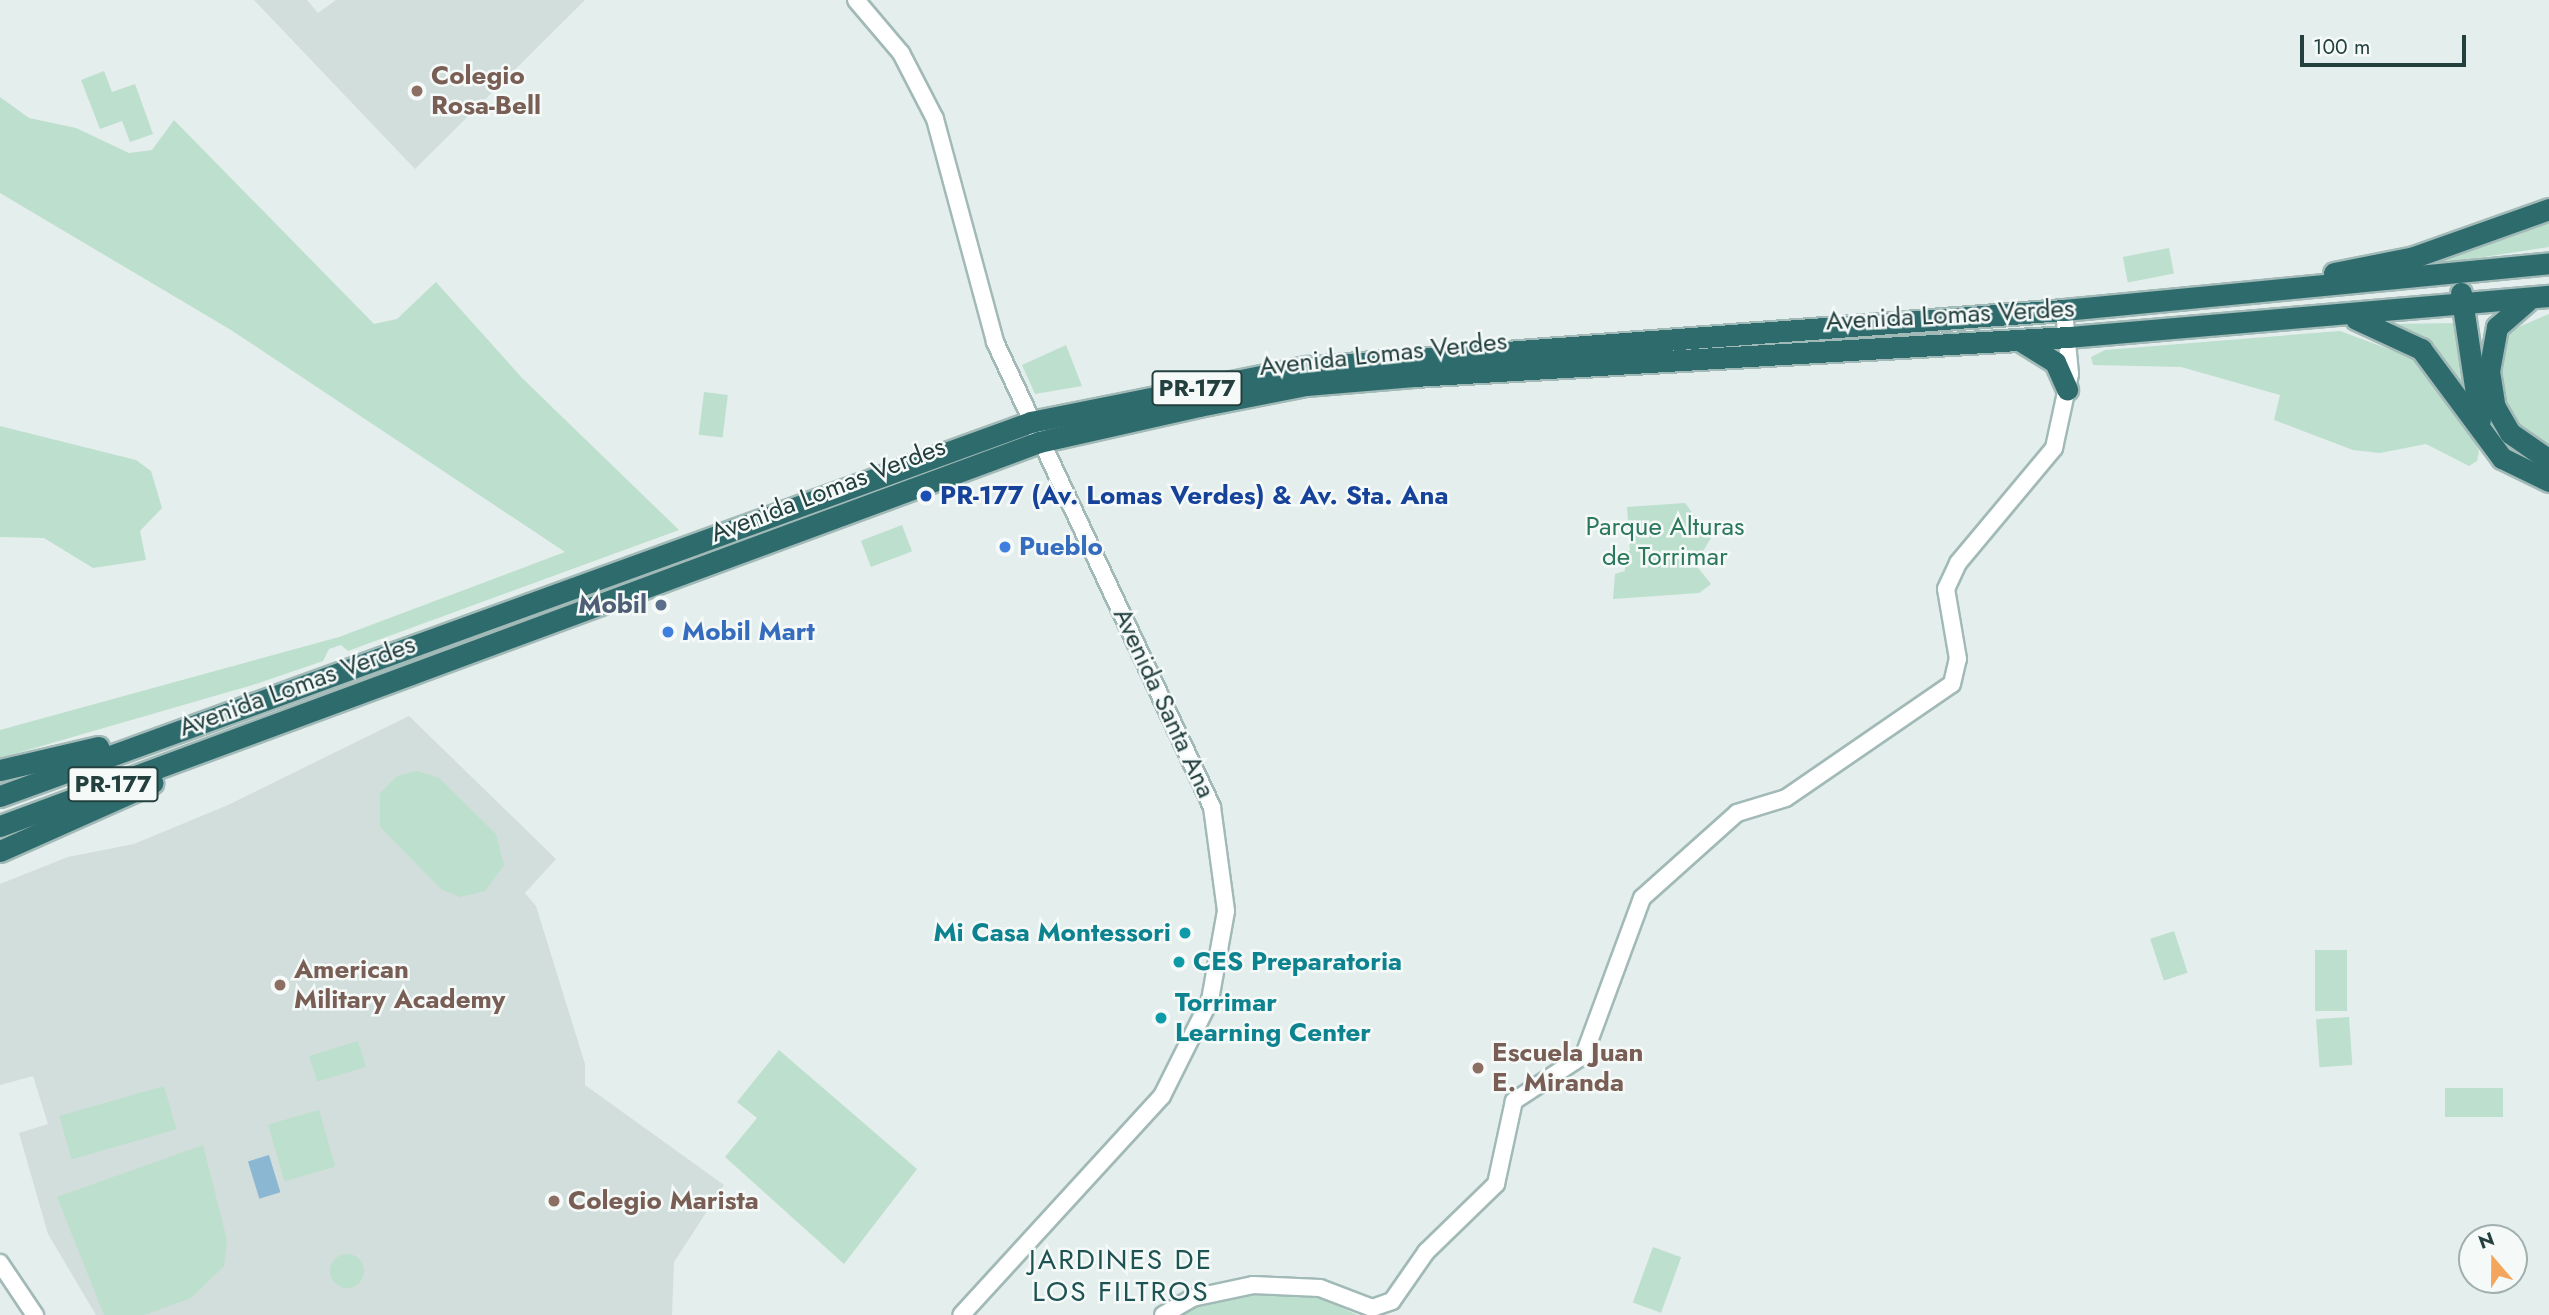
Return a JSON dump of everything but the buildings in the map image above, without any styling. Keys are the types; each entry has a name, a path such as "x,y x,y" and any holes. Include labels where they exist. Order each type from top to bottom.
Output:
{"highway":[{"path":"2272,291 2414,257 2549,209"},
{"name":"Avenida Lomas Verdes","path":"0,796 204,718 1035,432 1307,367 2064,310 2458,274 2549,263"},
{"path":"2458,274 2472,395 2491,447"},
{"name":"Avenida Lomas Verdes","path":"0,826 227,742 1035,432 1306,385 2008,338 2069,337 2462,306 2542,297"},
{"path":"2542,297 2497,327 2489,371 2495,407 2510,433 2549,460"},
{"path":"2330,316 2386,328 2421,349 2491,447 2514,467 2549,481"},
{"path":"2008,338 2042,350 2067,389"},
{"path":"0,770 204,718"},
{"path":"0,851 227,742"}],"street":[{"name":"Avenida Santa Ana","path":"856,0 901,53 931,109 995,342 1035,432 1193,758 1212,807 1226,911 1210,1000 1161,1096 1053,1220 961,1315"},
{"path":"1163,1315 1192,1298 1253,1285 1320,1288 1372,1308 1392,1301 1426,1252 1496,1184 1514,1101 1584,1055 1642,898 1737,813 1786,798 1952,684 1958,659 1946,589 1958,563 2054,448 2067,389 2069,337 2064,310"},
{"path":"0,1263 35,1315"}],"shaded area":[{"name":"Colegio Rosa-Bell","path":"254,0 307,0 318,13 336,0 585,0 415,169"},
{"name":"American Military Academy","path":"409,716 556,859 525,893 536,906 585,1064 585,1085 724,1185 674,1262 672,1315 96,1315 48,1234 19,1133 48,1124 33,1076 0,1085 0,884 68,857 134,844 228,805"}],"green space":[{"path":"104,71 112,92 135,84 153,134 130,142 122,121 100,129 81,80"},
{"path":"0,97 29,118 76,128 129,153 152,150 174,120 374,324 397,319 436,282 522,378 679,530 348,651 341,645 329,649 323,661 256,684 0,758 0,730 339,637 565,552 231,330 0,193"},
{"path":"2549,219 2549,247 2405,269"},
{"path":"2169,248 2174,274 2128,282 2123,257"},
{"path":"2549,314 2549,449 2508,416 2494,360 2507,332"},
{"path":"2458,323 2471,410 2389,324"},
{"path":"2340,331 2421,361 2459,412 2479,451 2477,461 2469,466 2426,444 2380,453 2353,450 2274,420 2280,395 2181,367 2093,365 2091,357 2105,350"},
{"path":"1066,345 1082,386 1035,394 1022,365"},
{"path":"704,392 728,395 723,438 699,435"},
{"path":"0,426 136,460 151,471 162,508 140,531 146,560 93,568 44,538 0,537"},
{"name":"Parque Alturas de Torrimar","path":"1685,503 1711,538 1695,564 1711,584 1699,593 1613,599 1615,574 1625,571 1623,552 1630,551 1627,507"},
{"path":"902,525 912,551 871,567 861,541"},
{"path":"417,771 439,778 496,834 504,865 485,891 460,897 441,889 380,827 380,793 397,776"},
{"path":"2174,931 2188,973 2164,981 2150,939"},
{"path":"2315,950 2347,950 2347,1011 2315,1011"},
{"path":"2349,1017 2352,1065 2319,1067 2316,1019"},
{"path":"358,1041 366,1067 317,1082 309,1056"},
{"path":"779,1050 917,1169 844,1264 725,1157 757,1118 737,1102"},
{"path":"164,1086 176,1129 72,1159 59,1116"},
{"path":"2445,1088 2503,1088 2503,1117 2445,1117"},
{"path":"319,1110 335,1167 284,1181 268,1125"},
{"path":"203,1145 227,1240 224,1266 191,1298 144,1315 104,1315 57,1197"},
{"path":"1653,1247 1681,1257 1661,1313 1633,1302"},
{"path":"347,1254 359,1259 364,1271 359,1283 347,1288 335,1283 330,1271 335,1259"},
{"path":"1263,1291 1314,1294 1357,1315 1173,1315 1199,1302"}],"water":[{"path":"269,1155 280,1192 259,1199 248,1161"}],"place":[{"name":"Colegio Rosa-Bell","path":"417,91"},
{"name":"PR-177 (Av. Lomas Verdes) & Av. Sta. Ana","path":"926,496"},
{"name":"Pueblo","path":"1005,547"},
{"name":"Mobil","path":"661,605"},
{"name":"Mobil Mart","path":"668,632"},
{"name":"Mi Casa Montessori","path":"1185,933"},
{"name":"CES Preparatoria","path":"1179,962"},
{"name":"American Military Academy","path":"280,985"},
{"name":"Torrimar Learning Center","path":"1161,1018"},
{"name":"Escuela Juan E. Miranda","path":"1478,1068"},
{"name":"Colegio Marista","path":"554,1201"}],"district":[{"name":"JARDINES DE LOS FILTROS","path":"1121,1276"}]}
